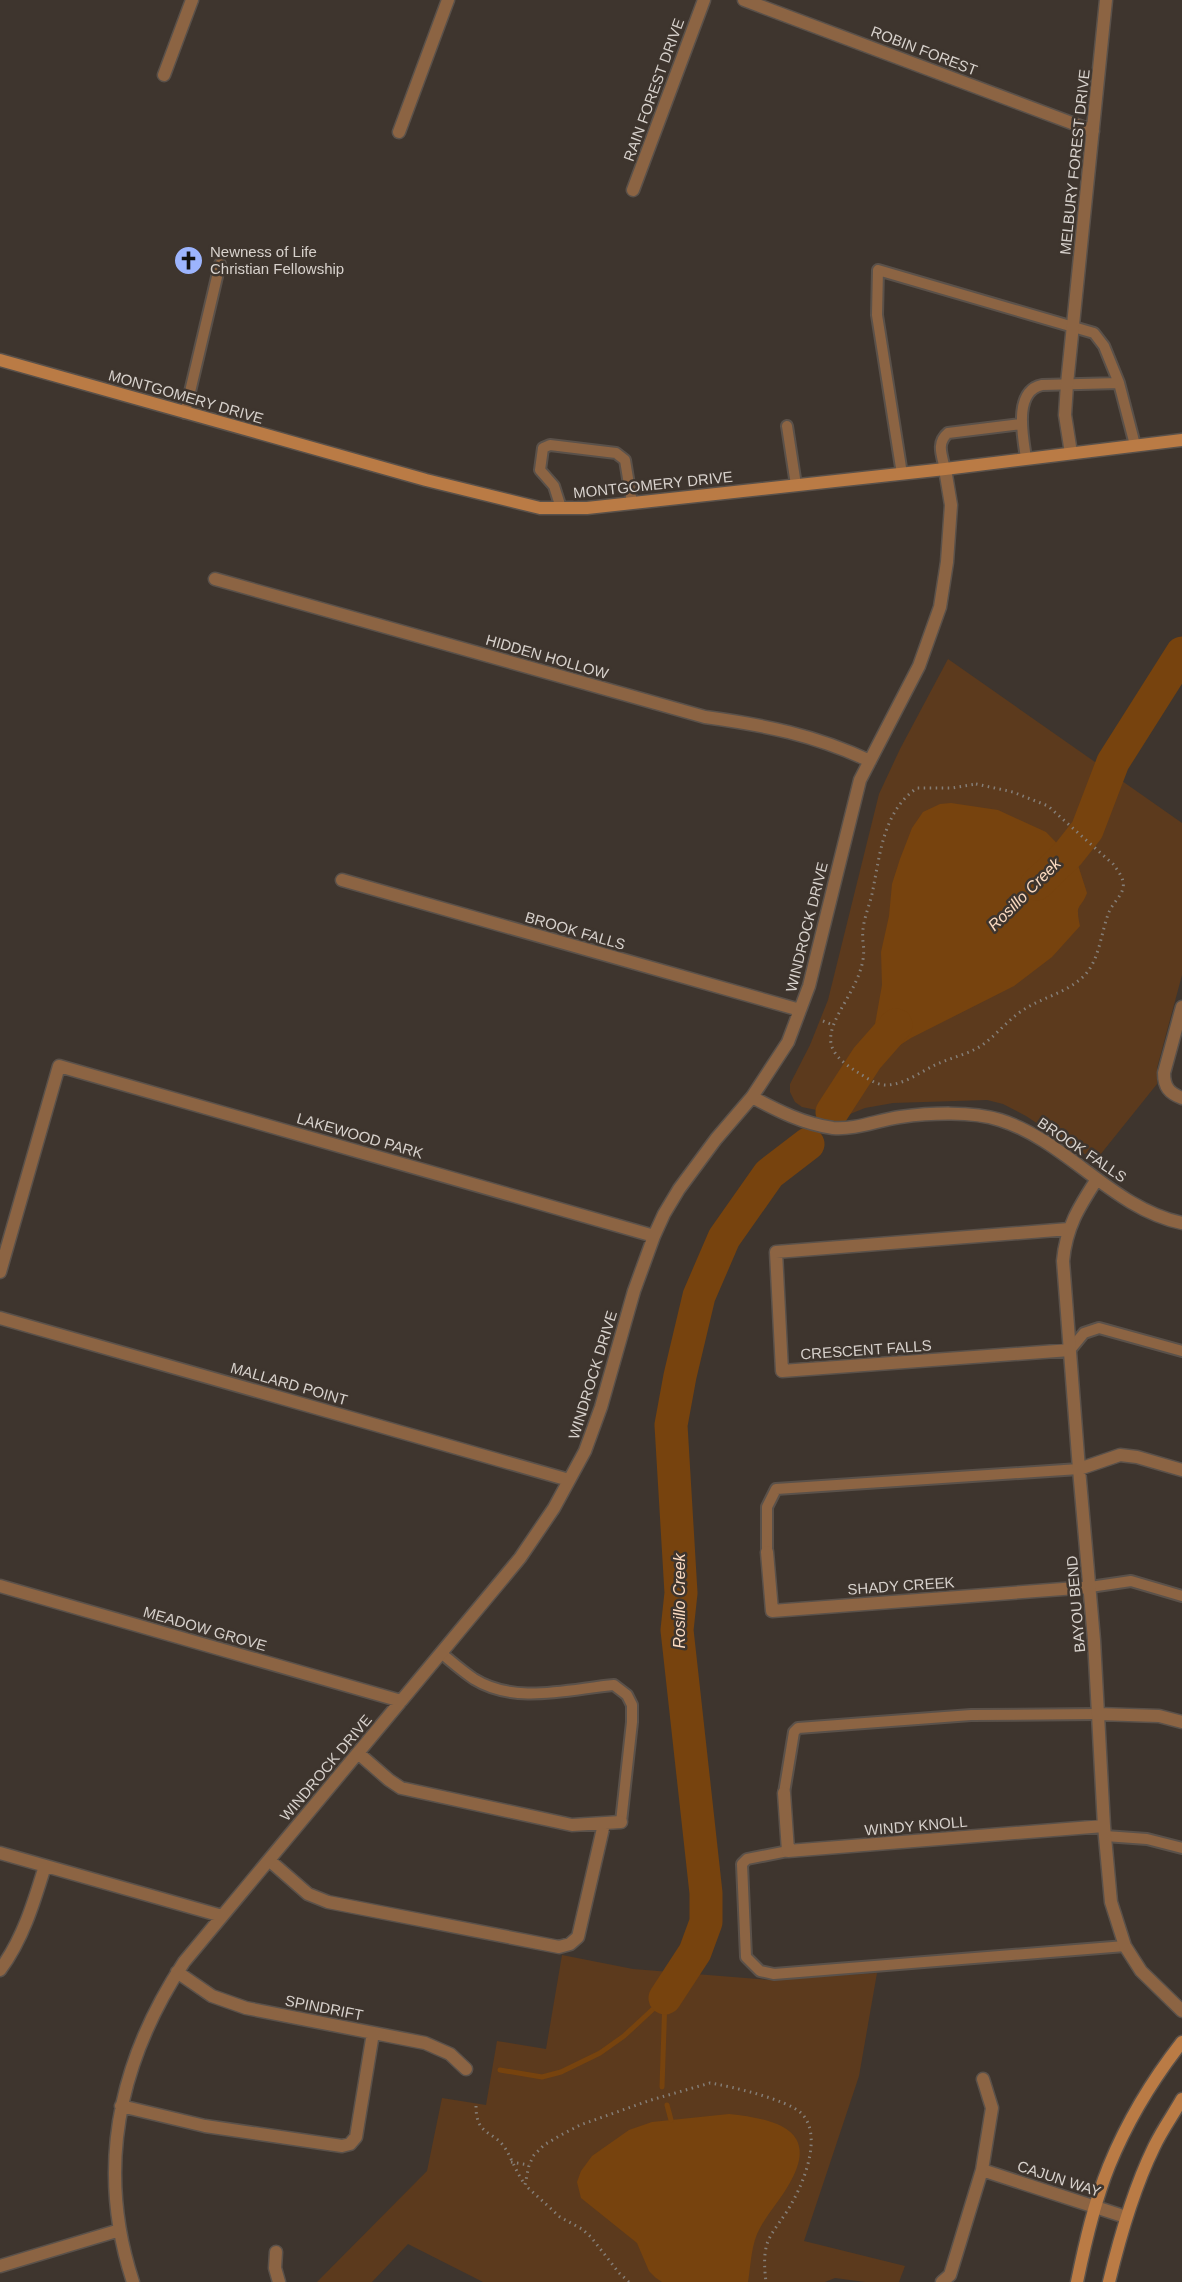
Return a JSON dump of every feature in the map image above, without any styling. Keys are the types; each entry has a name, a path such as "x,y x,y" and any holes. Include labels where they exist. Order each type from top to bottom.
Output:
{"main road":[{"name":"MONTGOMERY DRIVE","path":"0,360 426,480 540,508 587,508 902,474 1182,440"},
{"path":"1077,2282 1095,2206 1110,2164 1161,2069 1182,2042"},
{"path":"1109,2282 1126,2217 1155,2146 1182,2099"}],"street":[{"path":"164,75 192,0"},
{"path":"399,132 448,0"},
{"name":"RAIN FOREST DRIVE","path":"633,190 704,0"},
{"name":"ROBIN FOREST","path":"744,0 1093,131"},
{"name":"MELBURY FOREST DRIVE","path":"1071,453 1065,415 1066,384 1106,0"},
{"name":"WINDROCK DRIVE","path":"133,2282 120,2230 115,2170 121,2106 132,2061 146,2027 177,1972 520,1558 554,1508 585,1451 601,1407 634,1291 654,1236 679,1189 716,1139 752,1097 788,1042 809,986 860,780 919,666 940,607 947,562 951,505 945,469"},
{"name":"HIDDEN HOLLOW","path":"215,579 705,717 785,729 841,747 870,761"},
{"name":"BROOK FALLS","path":"342,880 800,1010"},
{"path":"1182,1007 1164,1073 1164,1083 1171,1094 1182,1098"},
{"name":"LAKEWOOD PARK","path":"0,1272 59,1066 654,1236"},
{"name":"BROOK FALLS","path":"752,1097 787,1116 834,1128 860,1126 900,1117 956,1114 999,1119 1036,1136 1135,1203 1170,1221 1182,1224"},
{"name":"BAYOU BEND","path":"1097,1179 1074,1216 1065,1240 1063,1262 1078,1469 1090,1587 1104,1831 1111,1902 1125,1946 1141,1971 1182,2011"},
{"name":"CRESCENT FALLS","path":"1069,1229 776,1252 782,1371 1070,1350"},
{"name":"MALLARD POINT","path":"0,1318 569,1480"},
{"path":"1078,1469 1120,1455 1137,1457 1182,1470"},
{"name":"SHADY CREEK","path":"767,1552 772,1611 1090,1587"},
{"name":"MEADOW GROVE","path":"0,1586 401,1701"},
{"path":"1098,1714 1159,1716 1182,1722"},
{"path":"358,1753 401,1788 572,1826 621,1822"},
{"path":"784,1793 788,1851"},
{"path":"269,1860 308,1894 328,1902 559,1947 570,1944 578,1937 604,1824"},
{"name":"WINDY KNOLL","path":"788,1851 1104,1831"},
{"path":"0,1853 222,1916"},
{"path":"0,1970 18,1942 33,1908 45,1866"},
{"name":"SPINDRIFT","path":"177,1972 212,1996 246,2008 425,2043 450,2054 466,2070"},
{"path":"121,2106 205,2126 342,2146 350,2144 356,2137 373,2033"},
{"path":"942,2282 950,2275 982,2170 992,2108 983,2079"},
{"name":"CAJUN WAY","path":"982,2170 1126,2217"},
{"path":"0,2266 120,2230"},
{"path":"276,2252 275,2268 279,2282"}],"lane":[{"path":"185,412 220,264"},
{"path":"902,474 877,315 878,270 1094,333 1104,346 1119,384 1135,445"},
{"path":"1026,458 1021,424 1026,394 1033,387 1066,384 1119,384"},
{"path":"945,469 940,446 948,433 1021,424"},
{"path":"787,426 796,485"},
{"path":"561,508 554,486 540,470 543,448 550,445 616,453 625,460 632,503"},
{"path":"1070,1350 1084,1334 1100,1328 1182,1351"},
{"path":"767,1552 766,1507 776,1489 1078,1469"},
{"path":"1090,1587 1131,1581 1182,1596"},
{"path":"441,1653 476,1680 505,1691 537,1695 614,1685 627,1695 632,1705 632,1722 621,1822"},
{"path":"784,1793 792,1740 798,1728 971,1715 1098,1714"},
{"path":"1104,1831 1182,1848"},
{"path":"788,1851 747,1859 742,1864 746,1957 760,1971 774,1974 1125,1946"}],"path":[{"path":"976,784 994,787 1048,806 1113,864 1120,874 1123,887 1109,912 1097,952 1086,973 1067,990 1023,1010 972,1051 950,1058 908,1079 890,1085 879,1084 849,1066 834,1052 831,1045 833,1025 858,981 865,959 862,927 871,897 881,845 893,818 912,792 922,787 952,788 976,784"},
{"path":"823,1021 833,1025"},
{"path":"525,2185 529,2164 544,2145 580,2125 702,2084 727,2086 794,2107 807,2119 811,2129 811,2142 804,2176 794,2198 768,2238 763,2261 766,2282"},
{"path":"476,2106 476,2114 484,2131 504,2147 525,2185 555,2213 591,2237 619,2273 629,2282"},
{"path":"511,2162 529,2164"}],"shaded area":[{"path":"948,659 1182,823 1182,975 1157,1068 1157,1084 1096,1160 1026,1116 1003,1104 987,1100 893,1103 865,1108 845,1116 802,1107 795,1102 790,1092 790,1084 810,1045 828,1000 879,794"},
{"path":"562,1955 633,1969 769,1980 877,1973 859,2076 804,2241 905,2266 899,2282 865,2282 835,2278 825,2282 483,2282 408,2244 372,2282 317,2282 427,2171 442,2098 486,2105 497,2041 546,2049"}],"water":[{"path":"951,803 998,810 1046,832 1078,865 1087,893 1078,910 1080,926 1052,957 1014,986 911,1038 875,1061 867,1058 864,1048 874,1030 882,985 881,952 889,916 892,884 912,828 923,812 940,804"},
{"path":"729,2114 763,2119 789,2131 797,2140 800,2152 797,2167 788,2186 757,2234 748,2282 662,2282 649,2271 637,2243 581,2198 577,2182 581,2171 592,2156 629,2130 652,2122"}],"waterway":[{"name":"Rosillo Creek","path":"1037,884 1068,854 1087,830 1113,762 1182,653"},
{"name":"Rosillo Creek","path":"832,1112 867,1058 896,1025"},
{"name":"Rosillo Creek","path":"665,1998 695,1952 706,1922 706,1893 677,1630 681,1593 671,1425 699,1296 724,1238 769,1174 808,1144"},
{"path":"500,2070 542,2077 561,2072 600,2053 624,2036 665,1998"},
{"name":"Rosillo Creek","path":"662,2087 665,1998"},
{"name":"Rosillo Creek","path":"667,2105 671,2120"}],"place":[{"name":"Newness of Life Christian Fellowship","path":"189,261"}]}
